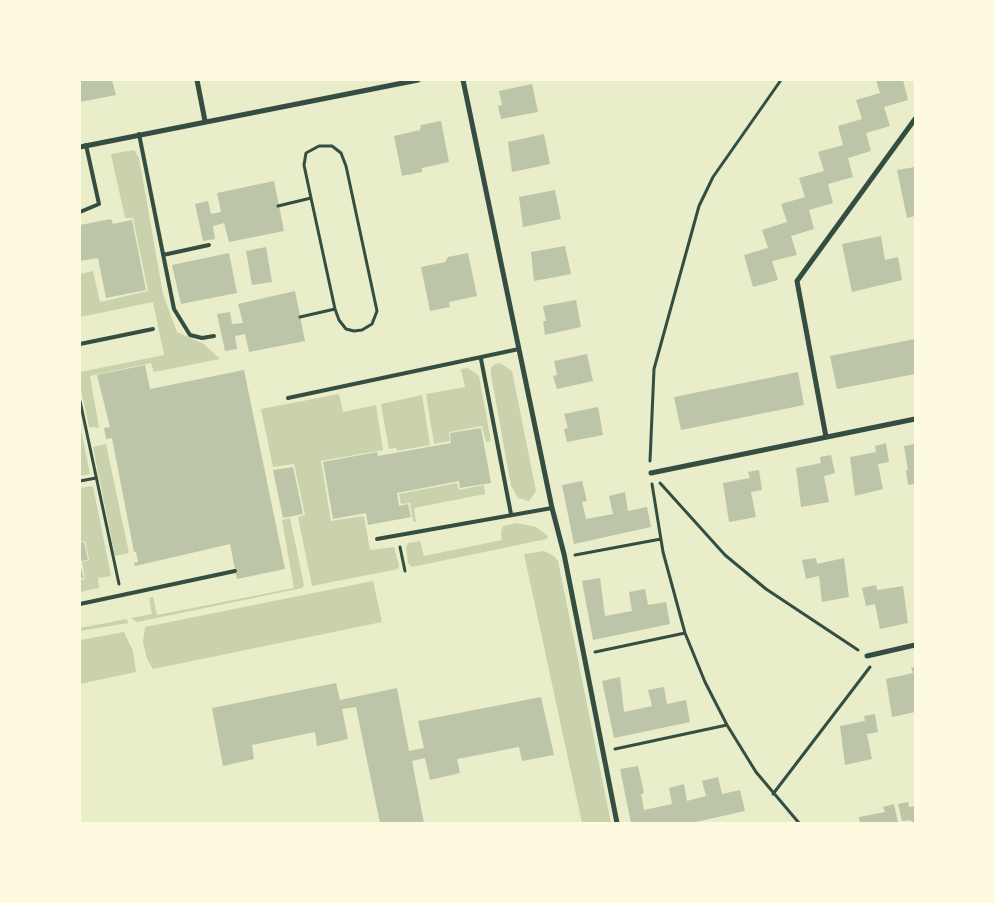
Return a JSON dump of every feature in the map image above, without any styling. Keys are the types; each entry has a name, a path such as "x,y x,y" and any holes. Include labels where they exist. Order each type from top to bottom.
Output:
{"street":[{"path":"197,80 205,121"},
{"path":"80,147 418,80"},
{"path":"463,80 552,508 564,554 617,823"},
{"path":"826,437 797,281 915,120"},
{"path":"651,473 915,419"},
{"path":"867,656 915,645"}],"lane":[{"path":"139,134 174,309 190,334 202,338 214,336"},
{"path":"80,212 99,204 86,145"},
{"path":"163,255 209,245"},
{"path":"80,344 153,329"},
{"path":"288,398 519,350"},
{"path":"481,359 511,514"},
{"path":"377,539 552,508"},
{"path":"80,604 235,571"}],"path":[{"path":"782,80 713,176 699,206 654,369 650,439 651,473 661,539 685,634 727,725 756,772 799,823"},
{"path":"319,146 332,146 341,153 346,166 377,311 372,324 362,330 354,331 346,329 342,325 335,309 304,165 306,153 319,146"},
{"path":"278,206 311,198"},
{"path":"300,317 335,309"},
{"path":"80,402 121,595"},
{"path":"651,473 725,555 766,588 875,661 773,794"},
{"path":"80,481 96,478"},
{"path":"564,554 571,556 661,539"},
{"path":"583,654 685,634"},
{"path":"603,752 727,725"}],"green space":[{"path":"134,150 139,158 163,294 177,332 204,344 220,359 154,372 151,363 90,376 99,428 89,427 80,385 80,372 164,355 153,302 80,317 80,274 93,271 100,302 148,291 133,218 125,218 111,154"},
{"path":"500,363 512,371 536,491 529,501 518,498 511,486 491,375 491,368 495,364"},
{"path":"468,368 479,376 491,441 486,442 482,426 449,432 450,441 434,444 426,394 465,387 461,369"},
{"path":"339,394 343,412 376,405 383,450 321,461 331,521 364,516 370,550 394,547 399,565 398,569 312,586 298,517 305,515 294,464 273,467 261,409"},
{"path":"422,395 430,445 397,451 396,448 389,449 381,404"},
{"path":"80,424 90,474 80,476"},
{"path":"106,444 129,553 115,556 93,447"},
{"path":"457,483 459,490 484,485 485,494 414,508 416,522 413,522 410,503 401,504 399,494"},
{"path":"93,486 111,576 98,578 99,588 80,592 80,580 85,579 82,562 89,560 85,541 80,542 80,488"},
{"path":"290,518 304,585 302,588 137,622 131,618 152,614 149,598 153,597 157,615 294,588 282,520"},
{"path":"517,523 536,527 548,536 547,539 412,567 408,563 406,547 408,543 420,541 424,556 502,540 501,532 503,526"},
{"path":"544,551 554,556 558,561 611,823 582,823 524,554"},
{"path":"373,581 382,622 153,669 147,659 143,642 145,627"},
{"path":"127,619 128,623 80,631 80,628"},
{"path":"124,632 133,651 136,672 80,684 80,640"}],"building":[{"path":"80,80 112,80 116,95 80,102"},
{"path":"876,80 903,80 908,100 884,107 890,126 866,133 871,151 848,158 853,177 828,184 833,203 809,210 814,229 791,236 797,255 772,261 778,280 753,287 744,255 768,248 762,230 787,222 781,204 805,197 799,178 824,171 818,152 843,145 838,126 862,119 856,100 880,93"},
{"path":"532,84 538,112 501,119 498,106 502,105 499,91"},
{"path":"441,121 449,162 422,168 422,172 402,176 394,136 420,130 421,125"},
{"path":"544,134 550,164 512,172 508,142"},
{"path":"915,167 915,216 907,218 897,170"},
{"path":"274,181 284,231 229,242 224,223 213,226 215,239 203,241 195,204 208,201 211,214 221,212 217,193"},
{"path":"555,190 561,219 523,227 519,197"},
{"path":"111,219 113,224 132,220 146,290 106,298 98,258 80,261 80,225"},
{"path":"881,236 885,260 898,257 902,280 852,292 842,244"},
{"path":"565,246 571,274 534,281 531,252"},
{"path":"266,247 272,282 252,285 246,251"},
{"path":"229,253 237,293 181,304 172,265"},
{"path":"468,253 477,296 449,302 450,307 430,311 421,267 445,262 448,257"},
{"path":"295,291 305,341 249,352 245,334 235,336 237,349 225,351 217,314 230,312 232,324 243,323 238,304"},
{"path":"576,300 581,327 545,335 543,321 546,321 543,306"},
{"path":"915,339 915,374 837,389 830,356"},
{"path":"587,354 593,381 557,389 553,376 557,375 554,361"},
{"path":"145,365 150,389 244,370 285,569 237,579 230,544 135,566 134,563 138,562 136,552 134,552 112,438 106,439 104,428 110,427 97,375"},
{"path":"798,372 804,405 681,430 674,397"},
{"path":"598,407 603,435 567,442 564,429 568,428 564,414"},
{"path":"481,428 491,483 460,488 459,481 397,493 399,506 408,504 411,517 368,525 366,513 333,519 323,462 377,452 378,456 451,443 450,433"},
{"path":"886,443 889,462 878,464 883,489 855,496 850,457 876,452 875,446"},
{"path":"915,444 915,484 908,485 906,470 908,470 904,446"},
{"path":"831,455 835,473 824,476 829,502 801,507 796,468 821,463 820,457"},
{"path":"293,467 303,514 283,518 273,470"},
{"path":"759,470 762,490 751,492 756,517 729,522 723,483 750,478 748,472"},
{"path":"582,481 587,501 582,502 586,519 613,514 609,496 625,492 628,511 647,507 651,527 574,544 562,485"},
{"path":"84,542 88,560 80,561 80,543"},
{"path":"816,558 817,564 844,558 849,597 822,602 819,576 806,579 802,560"},
{"path":"80,564 84,578 80,578"},
{"path":"600,578 605,616 632,611 629,592 645,589 648,605 666,602 670,624 593,640 582,581"},
{"path":"876,585 877,590 903,586 908,623 880,629 875,604 866,606 862,588"},
{"path":"915,667 915,712 892,717 886,679 913,673 911,668"},
{"path":"620,677 624,712 652,706 648,690 664,687 667,704 686,700 690,722 614,738 602,681"},
{"path":"336,683 340,700 397,688 409,751 424,748 418,721 541,697 554,755 522,761 519,747 457,759 460,773 430,780 425,758 412,761 424,823 380,823 356,707 342,709 348,739 317,746 315,732 252,745 254,759 223,766 212,708"},
{"path":"875,714 878,732 867,734 872,759 845,765 840,726 865,721 864,716"},
{"path":"638,766 644,793 641,794 644,810 672,804 669,788 684,784 687,801 706,796 702,781 718,777 722,794 740,790 745,811 691,823 631,823 620,769"},
{"path":"908,802 909,807 915,806 915,823 912,823 911,820 902,821 898,804"},
{"path":"894,804 898,822 860,823 859,817 885,812 883,807"}]}
